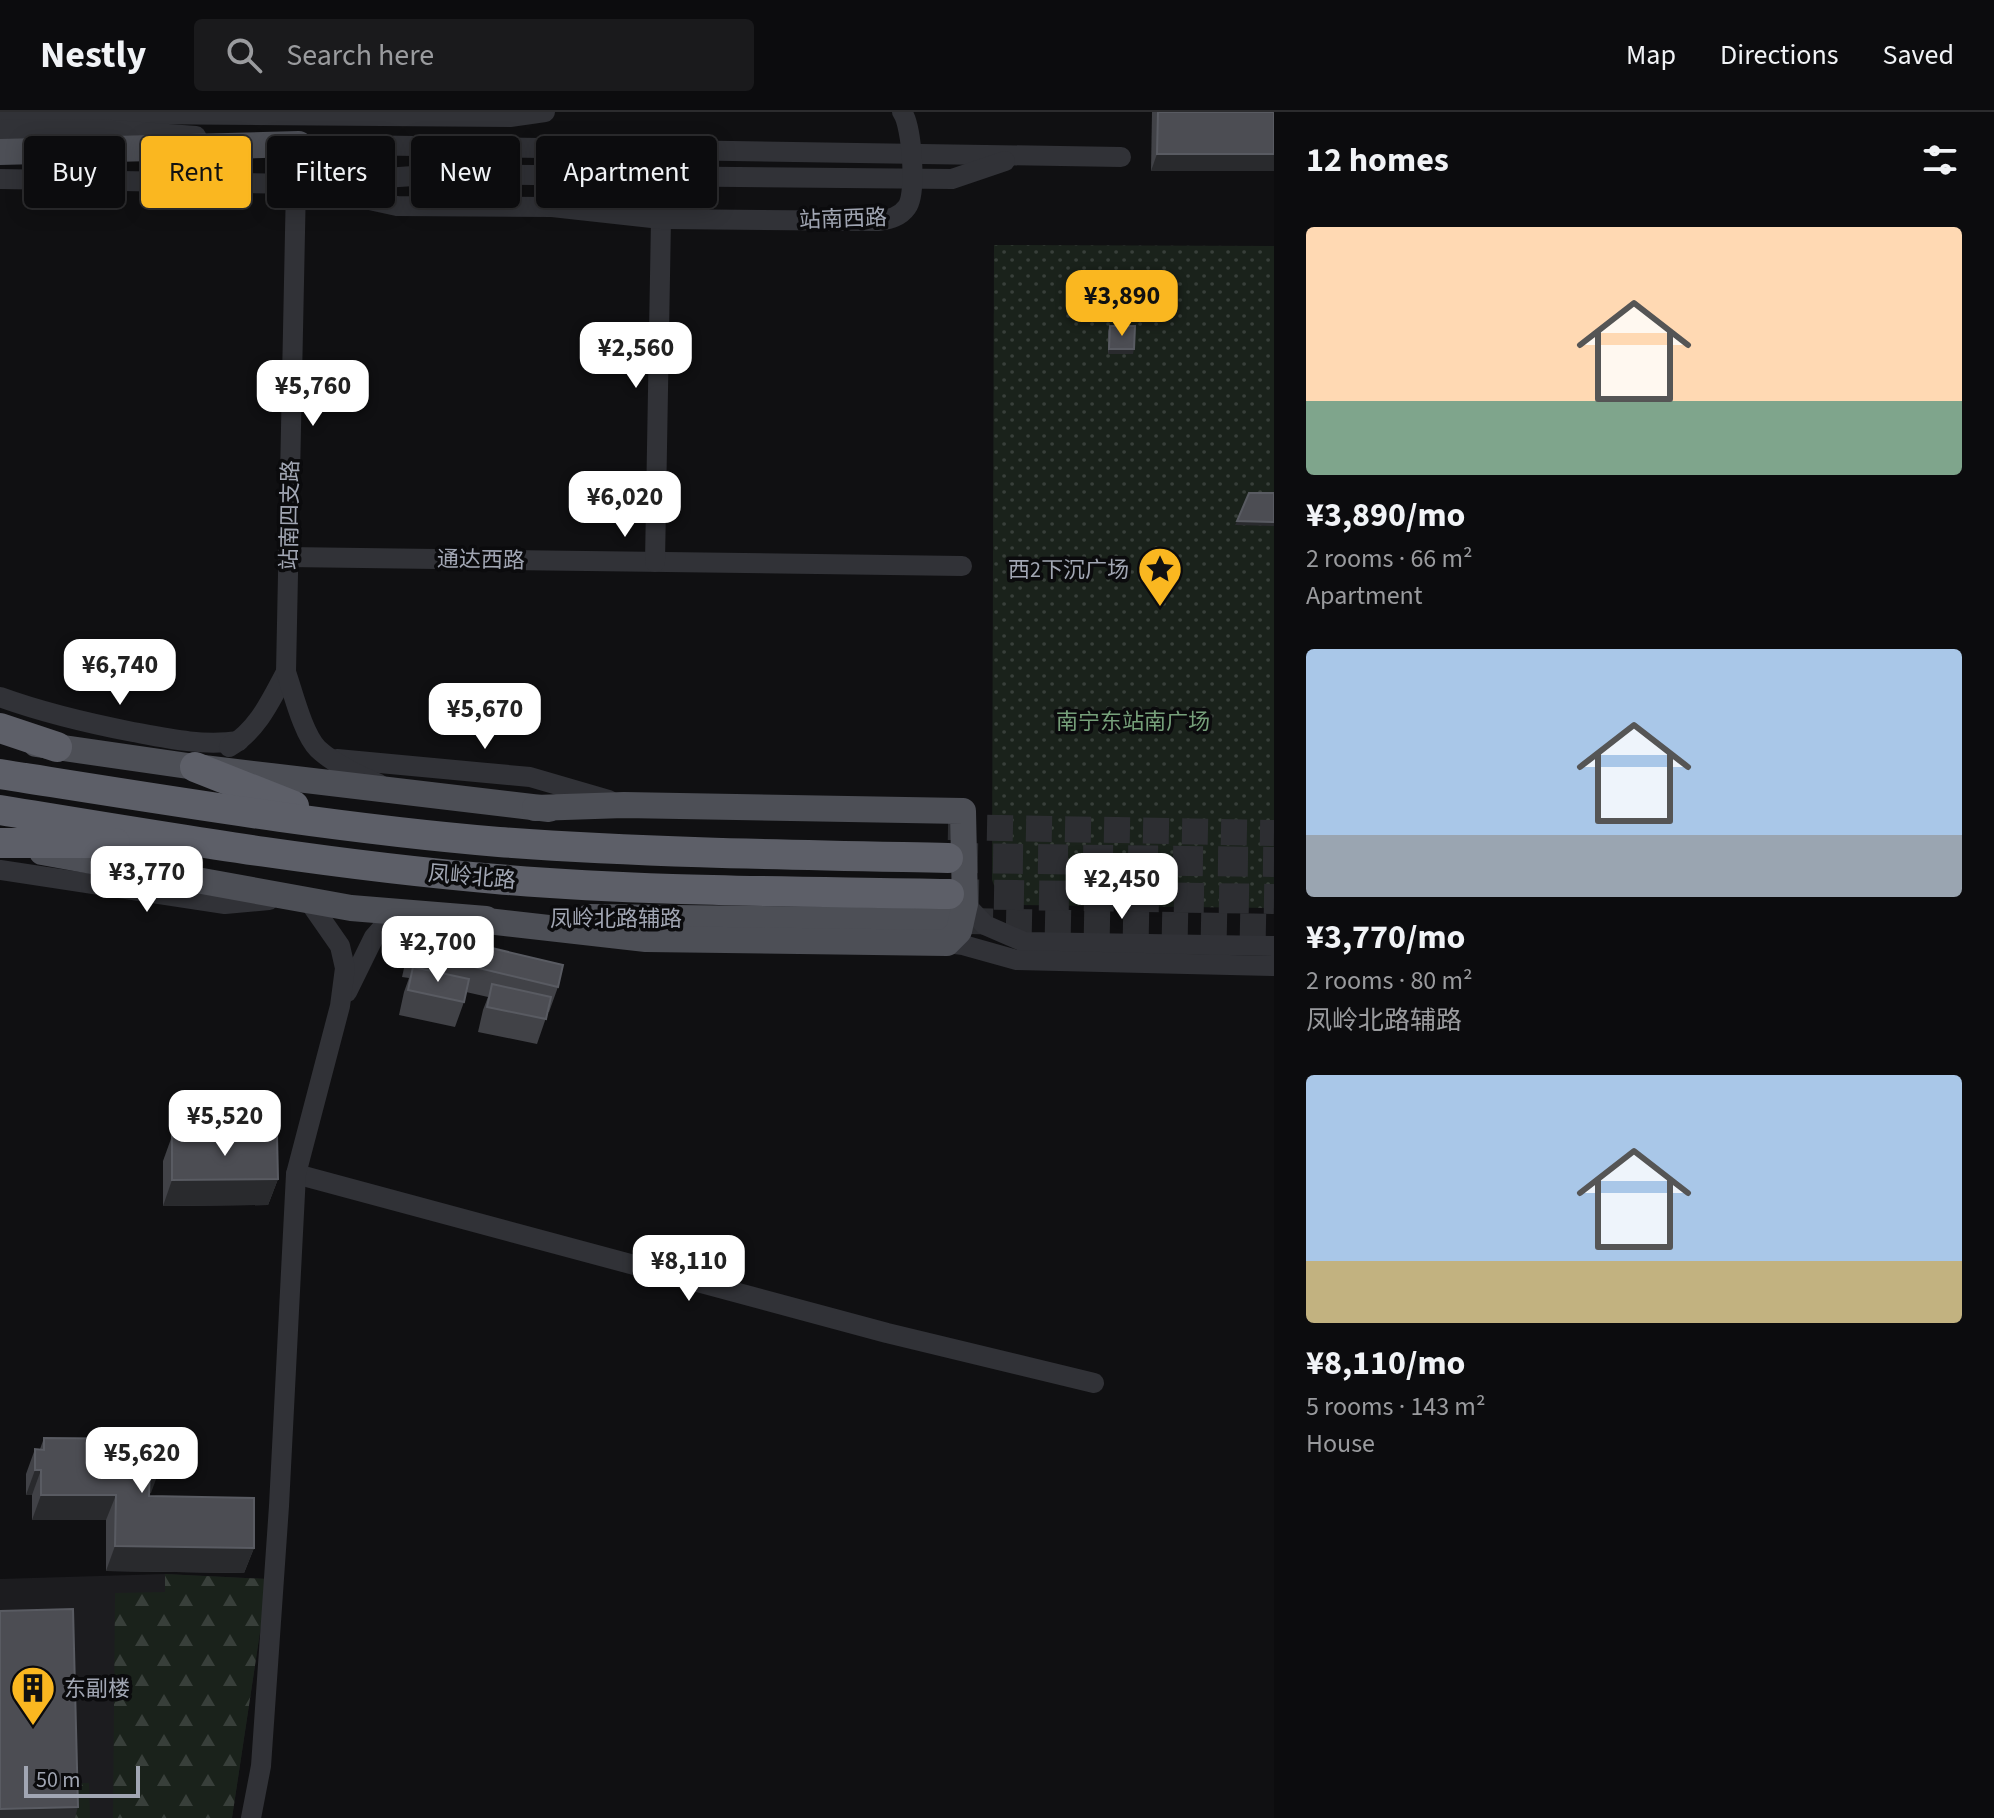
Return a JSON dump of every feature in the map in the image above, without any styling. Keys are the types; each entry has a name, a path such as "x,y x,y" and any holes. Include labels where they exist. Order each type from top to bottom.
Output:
{"highway":[{"path":"0,728 57,747"},
{"path":"195,767 344,826"},
{"name":"凤岭北路","path":"0,774 344,826 498,842 675,853 948,858"},
{"name":"凤岭北路","path":"0,810 197,842 497,879 676,889 953,915"},
{"path":"3,850 197,842"}],"main road":[{"path":"0,152 267,145"},
{"path":"0,738 195,767 665,821 948,827"},
{"path":"535,808 624,805 963,811 953,915"},
{"name":"凤岭北路辅路","path":"3,850 40,852 351,908 470,919 953,915"}],"street":[{"path":"0,113 510,117 545,112"},
{"name":"站南西路","path":"395,206 552,207 661,219 879,221 895,218 906,210 911,200 910,127 902,112"},
{"path":"0,129 112,130 267,142"},
{"path":"395,146 1121,157"},
{"name":"站南西路","path":"395,177 443,174 952,179 1020,156"},
{"name":"站南西路","path":"0,179 267,184"},
{"name":"站南四支路","path":"295,208 286,672 306,729 316,747 356,775 397,792"},
{"path":"655,562 661,219"},
{"name":"通达西路","path":"288,557 962,566"},
{"path":"143,760 218,753 239,741 267,709 286,672"},
{"path":"0,697 69,720 177,741 212,745 239,741"},
{"path":"333,759 530,777 624,805"},
{"path":"251,1818 261,1766 279,1506 296,1174 340,1006 345,968 340,946 302,898"},
{"path":"340,1006 374,937 396,912"},
{"path":"953,915 1024,942 1274,946"},
{"path":"953,915 963,945 1017,960 1274,966"},
{"path":"296,1174 887,1333 1094,1383"}],"shaded area":[{"path":"165,1574 268,1579 232,1818 0,1818 0,1579"}],"green space":[{"name":"南宁东站南广场","path":"994,245 1274,246 1274,908 1019,905 1002,897 994,885"},
{"path":"165,1574 268,1579 232,1818 113,1818 115,1593 165,1592"},
{"path":"74,1783 89,1783 90,1818 74,1818"}],"building":[{"path":"1158,112 1274,112 1274,154 1157,154"},
{"path":"1110,326 1135,326 1134,349 1109,349"},
{"path":"1249,493 1274,493 1274,522 1237,521"},
{"path":"416,930 563,965 558,987 411,952"},
{"path":"413,967 469,979 464,1002 408,990"},
{"path":"492,984 551,997 546,1019 487,1007"},
{"path":"277,1135 278,1179 172,1180 172,1136"},
{"path":"44,1438 160,1439 160,1468 150,1468 149,1496 254,1498 254,1548 115,1546 116,1495 41,1495 41,1470 35,1470 35,1449 44,1450"},
{"name":"东副楼","path":"73,1609 78,1807 0,1809 0,1611"}],"tunnel":[{"path":"948,827 1274,833"},
{"path":"948,858 1274,862"},
{"path":"949,894 1274,899"},
{"path":"967,921 1274,927"}],"place":[{"name":"西2下沉广场","path":"1160,608"},
{"name":"东副楼","path":"33,1727"}]}
